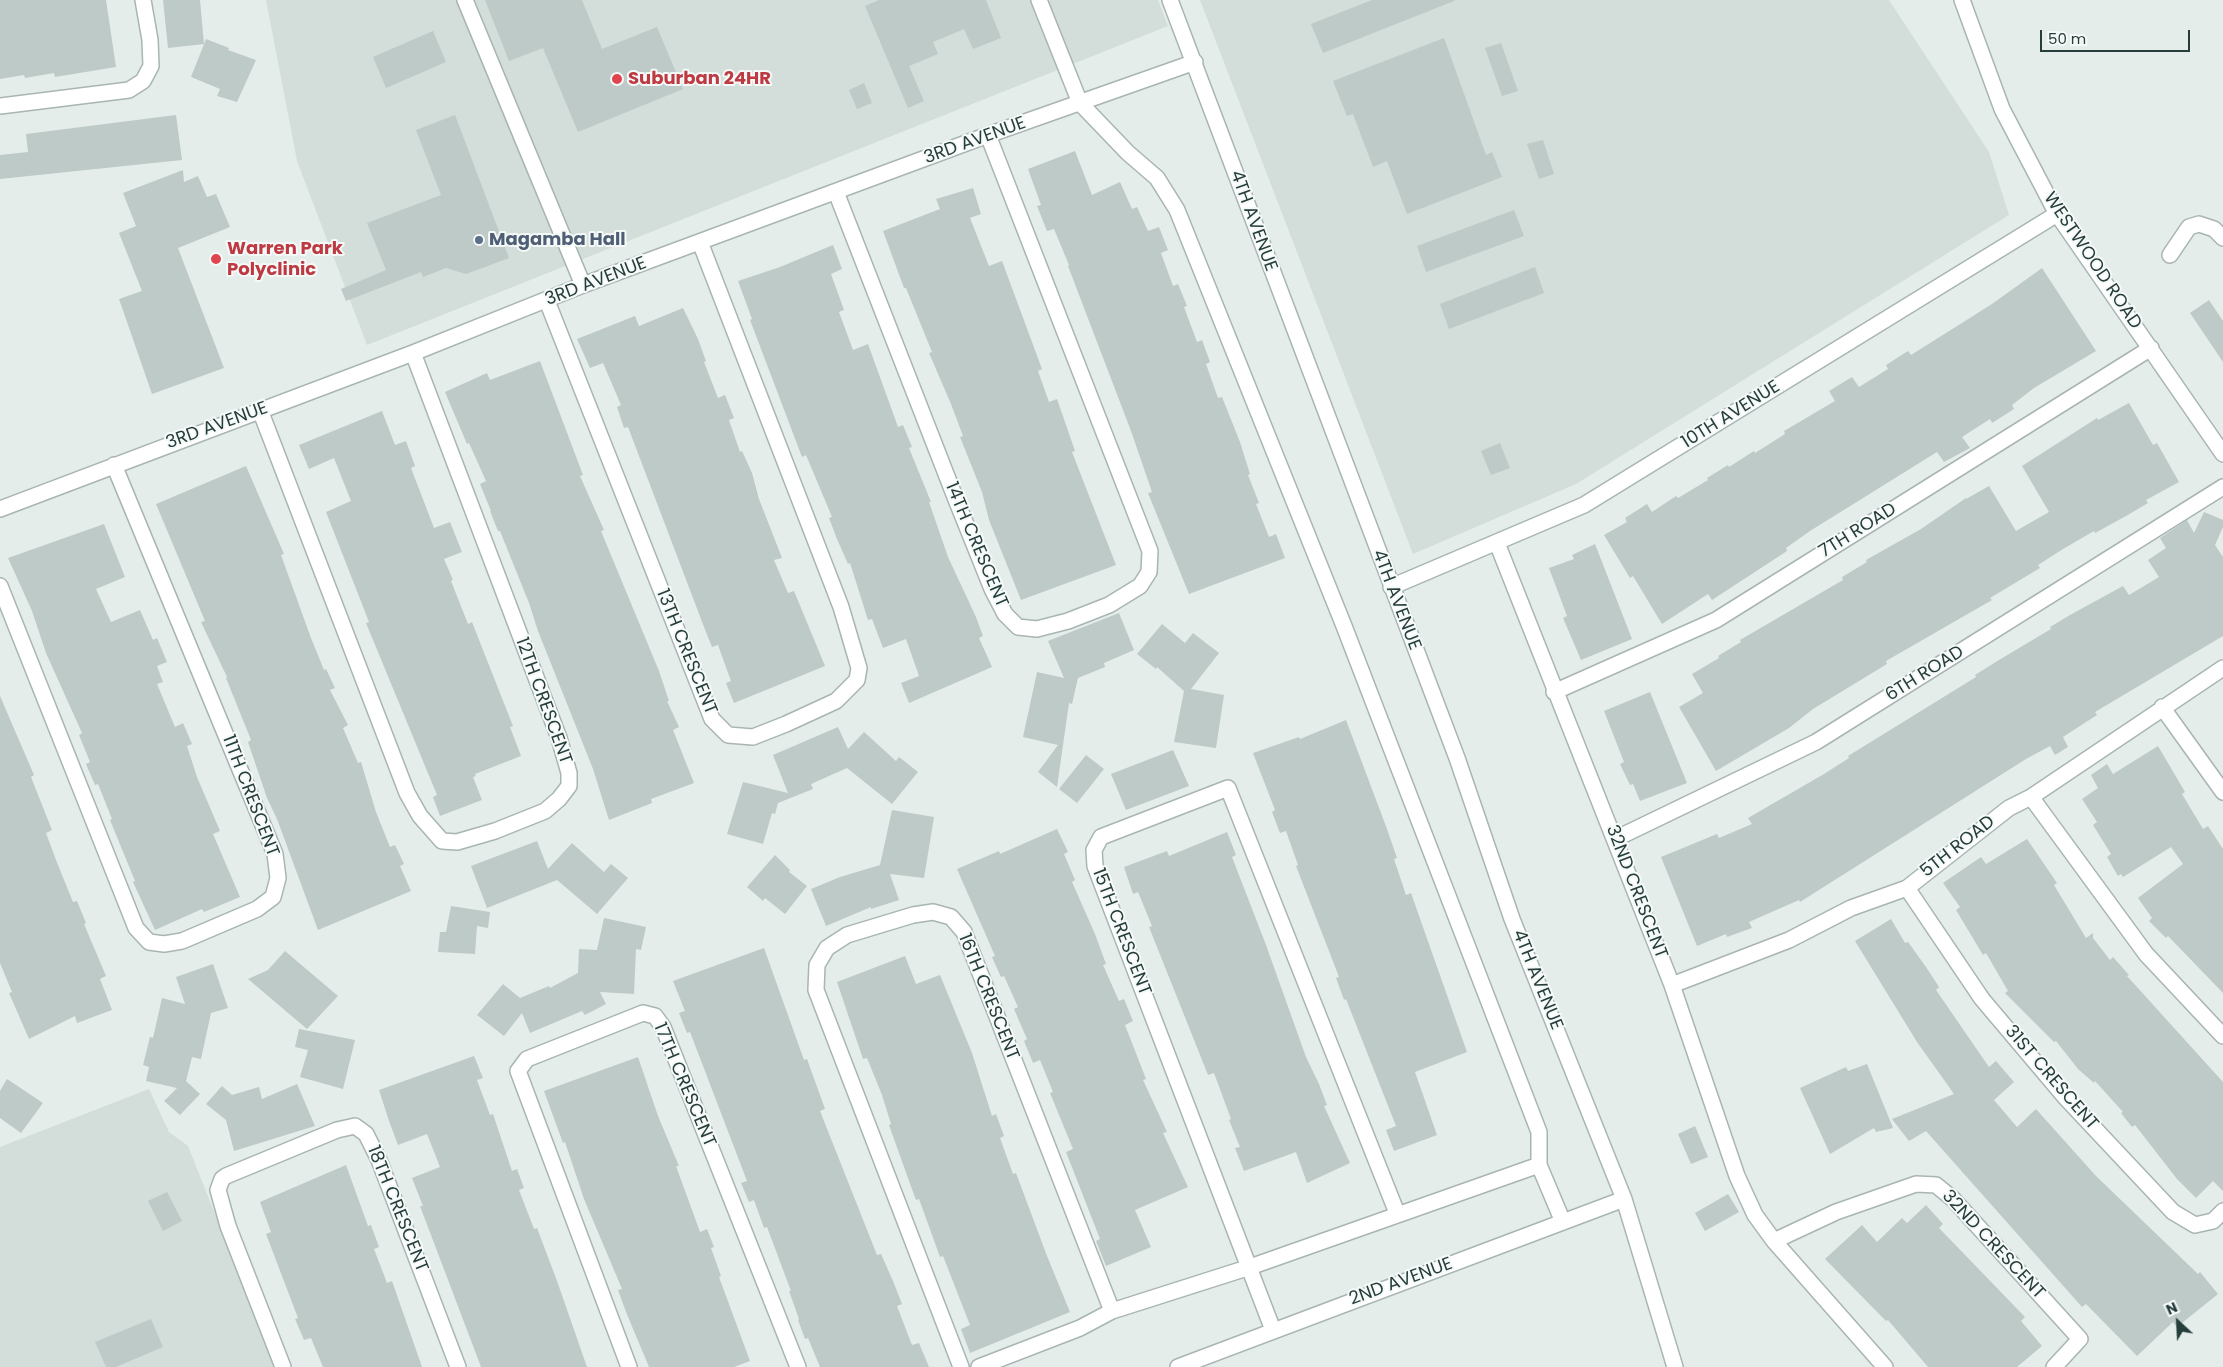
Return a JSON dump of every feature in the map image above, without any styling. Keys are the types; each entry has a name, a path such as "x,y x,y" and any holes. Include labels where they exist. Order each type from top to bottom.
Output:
{"street":[{"path":"0,106 129,90 143,80 150,66 150,49 143,0"},
{"path":"466,0 583,285"},
{"path":"1039,0 1080,103 1128,153 1157,178 1177,210 1347,635 1539,1132 1539,1165 1563,1222"},
{"name":"4TH AVENUE","path":"1170,0 1457,758 1512,919 1624,1199 1675,1367"},
{"name":"WESTWOOD ROAD","path":"1962,0 2002,109 2057,214 2223,454"},
{"name":"3RD AVENUE","path":"0,509 413,353 583,285 988,135 1194,62"},
{"name":"14TH CRESCENT","path":"836,192 955,497 992,589 1005,614 1018,627 1037,629 1101,608 1140,586 1149,572 1150,551 988,135"},
{"name":"10TH AVENUE","path":"1391,587 1584,505 2057,214"},
{"path":"2170,255 2188,227 2199,224 2214,229 2223,238"},
{"name":"13TH CRESCENT","path":"547,301 712,719 728,735 753,737 836,701 857,680 859,668 841,606 700,242"},
{"name":"7TH ROAD","path":"1554,692 1716,620 2151,348"},
{"name":"12TH CRESCENT","path":"260,410 407,793 420,816 442,841 457,842 495,831 544,812 559,799 568,786 569,774 560,738 413,353"},
{"name":"11TH CRESCENT","path":"0,586 136,928 149,942 164,944 182,941 256,909 273,897 278,878 275,854 114,465"},
{"name":"6TH ROAD","path":"1615,839 1816,742 2223,487"},
{"name":"32ND CRESCENT","path":"1497,543 1554,692 1615,839 1672,985 1737,1176 1755,1215 1774,1241 1885,1367"},
{"name":"5TH ROAD","path":"1672,985 1789,940 1851,908 1907,888 2009,808 2031,796 2223,668"},
{"path":"2162,707 2223,792"},
{"name":"15TH CRESCENT","path":"1273,1330 1095,866 1094,850 1101,837 1228,788 1397,1213"},
{"path":"2031,796 2146,954 2223,1036"},
{"name":"31ST CRESCENT","path":"1907,888 1982,999 2064,1096 2167,1206 2195,1225 2213,1221 2223,1211"},
{"name":"16TH CRESCENT","path":"961,1367 816,990 817,965 827,948 847,935 913,915 933,912 951,917 964,932 1112,1311"},
{"name":"17TH CRESCENT","path":"629,1367 518,1072 527,1059 643,1013 655,1016 663,1026 798,1367"},
{"name":"18TH CRESCENT","path":"284,1367 228,1226 218,1190 222,1179 226,1176 337,1130 355,1126 366,1134 379,1160 458,1367"},
{"path":"979,1367 1080,1328 1112,1311 1250,1267 1397,1213 1539,1165"},
{"name":"32ND CRESCENT","path":"1774,1241 1836,1212 1916,1184 1936,1185 1954,1200 2080,1339 2054,1367"},
{"name":"2ND AVENUE","path":"1178,1367 1624,1199"}],"shaded area":[{"path":"266,0 1158,0 1168,26 367,345 297,161"},
{"path":"1200,0 1889,0 1989,152 2009,215 1576,484 1413,554"},
{"path":"149,1089 169,1132 188,1146 276,1367 0,1367 0,1147"}],"building":[{"path":"0,0 106,0 116,67 55,77 54,73 25,78 24,75 0,79"},
{"path":"163,0 200,0 204,44 168,48"},
{"path":"485,0 582,0 602,49 657,27 683,89 578,132 543,48 509,61"},
{"path":"879,0 986,0 1001,38 973,49 964,29 933,42 938,54 909,66 924,101 908,108 865,6"},
{"path":"1372,0 1454,1 1323,53 1311,24"},
{"path":"433,31 446,62 386,88 373,57"},
{"path":"1444,38 1486,155 1492,152 1502,177 1407,214 1387,161 1373,167 1353,114 1347,116 1333,81"},
{"path":"206,39 229,48 228,50 256,60 237,102 217,96 220,89 191,77"},
{"path":"1501,43 1518,91 1502,96 1485,48"},
{"path":"864,83 872,103 857,109 849,90"},
{"path":"176,115 182,160 0,179 0,155 28,152 26,134"},
{"path":"455,115 509,258 466,274 446,268 423,277 421,272 346,301 341,289 386,270 367,223 441,195 416,130"},
{"path":"1543,140 1554,174 1539,179 1527,144"},
{"path":"1075,151 1092,195 1120,182 1132,209 1137,207 1148,231 1159,227 1168,250 1161,253 1173,286 1178,284 1187,306 1184,307 1197,342 1202,340 1210,362 1206,364 1218,398 1222,397 1240,442 1250,474 1248,475 1259,503 1256,504 1269,537 1276,534 1285,558 1189,594 1148,493 1152,492 1131,431 1069,265 1054,229 1047,231 1037,206 1041,205 1028,169"},
{"path":"183,170 184,182 198,176 207,197 216,194 230,227 178,248 224,368 152,394 119,299 142,291 119,233 136,226 123,193"},
{"path":"973,188 981,214 970,218 989,266 1002,261 1042,369 1038,371 1049,402 1057,399 1075,451 1072,452 1116,565 1021,600 989,520 982,492 960,437 963,436 929,353 932,352 906,288 904,288 883,231 940,209 936,199"},
{"path":"1514,210 1524,236 1426,272 1417,246"},
{"path":"833,245 842,269 831,274 844,310 839,312 853,350 868,344 898,427 903,425 912,447 909,448 931,502 929,502 948,557 976,617 983,636 979,638 992,667 909,703 901,683 919,676 906,639 883,648 872,619 868,620 850,563 848,564 837,539 829,518 832,517 806,455 802,457 750,320 752,319 738,281 780,267"},
{"path":"1535,267 1544,293 1449,329 1440,304"},
{"path":"2042,268 2096,351 2034,388 2012,405 2014,409 1992,423 1990,419 1962,437 1970,448 1944,462 1937,452 1810,531 1786,548 1787,551 1712,600 1708,594 1662,624 1633,576 1630,578 1604,535 1627,522 1625,518 1647,504 1652,512 1676,496 1678,498 1708,480 1707,478 1728,465 1729,467 1754,451 1755,453 1785,434 1784,431 1835,401 1829,391 1852,377 1859,387 1888,369 1886,365 1908,351 1911,355 1992,304"},
{"path":"2209,300 2223,321 2223,362 2190,313"},
{"path":"683,308 698,339 706,361 704,362 718,398 725,395 734,418 729,420 740,452 742,451 752,473 759,499 782,558 774,560 788,593 794,591 825,666 734,703 726,683 731,681 718,645 712,647 628,427 624,428 617,407 621,405 603,363 590,368 577,339 635,316 639,326"},
{"path":"540,361 583,475 580,476 604,530 601,531 659,671 669,701 667,701 679,727 673,730 694,783 651,799 652,803 609,820 593,769 538,631 529,603 480,484 486,481 469,443 467,444 445,392 487,373 490,380"},
{"path":"2129,403 2153,445 2157,443 2179,482 2146,500 2148,503 2126,516 2095,533 2094,531 2063,549 2038,565 2040,568 1990,598 1992,600 1886,661 1887,664 1813,709 1789,728 1716,771 1679,707 1703,693 1692,674 1719,658 1718,656 1741,642 1740,640 1843,580 1842,577 1867,562 1866,560 1921,529 1966,498 1989,486 2016,531 2049,512 2022,466 2097,418 2098,420"},
{"path":"382,411 395,445 406,441 415,466 411,468 434,528 450,522 462,552 444,559 468,624 472,622 513,726 510,727 521,756 475,774 476,776 473,777 482,800 440,816 433,797 437,795 366,623 369,622 326,512 351,501 334,458 309,469 299,445"},
{"path":"1500,443 1510,468 1491,475 1481,451"},
{"path":"246,466 284,554 281,555 311,638 324,670 326,669 335,688 330,690 348,725 343,728 358,763 361,762 376,812 390,847 395,845 404,864 400,866 411,891 318,930 277,819 267,798 248,742 251,740 227,677 201,622 205,621 156,504"},
{"path":"2204,512 2223,520 2223,527 2215,545 2223,557 2223,636 2095,712 2097,715 2063,737 2068,747 2055,755 2050,746 2026,759 1800,902 1799,900 1749,922 1752,928 1727,937 1726,934 1697,946 1661,857 1717,834 1719,838 1752,824 1748,818 1824,774 1849,758 1848,756 2051,629 2050,627 2123,586 2129,595 2159,577 2148,560 2166,548 2160,538 2187,520 2194,533"},
{"path":"104,524 125,577 96,589 111,622 140,610 153,640 157,638 167,662 157,666 163,682 157,684 175,727 183,723 192,744 187,746 197,777 220,831 213,834 240,897 204,912 202,909 155,930 133,882 135,881 110,820 112,819 98,784 95,785 86,764 90,762 79,735 82,733 46,653 32,611 8,558"},
{"path":"1595,544 1632,639 1581,660 1563,618 1567,616 1549,568 1574,559 1572,555"},
{"path":"1119,613 1134,650 1104,663 1105,667 1078,678 1072,704 1069,703 1057,787 1038,772 1058,745 1023,737 1037,672 1064,678 1048,641"},
{"path":"1162,624 1185,643 1193,633 1219,653 1191,689 1224,695 1216,748 1174,742 1184,691 1157,667 1156,669 1137,654"},
{"path":"1650,692 1687,783 1640,801 1633,784 1630,785 1620,764 1624,762 1604,711"},
{"path":"0,696 34,775 31,777 52,830 46,833 56,860 73,902 77,901 86,923 84,924 106,976 100,979 112,1010 77,1023 75,1016 29,1039 9,993 12,992 0,963"},
{"path":"1346,720 1397,858 1394,859 1406,895 1411,893 1467,1052 1415,1072 1437,1135 1394,1151 1386,1130 1396,1126 1346,999 1344,1000 1336,978 1339,977 1296,866 1298,865 1286,831 1280,833 1272,812 1275,810 1253,753 1299,737 1300,739"},
{"path":"838,727 848,749 864,732 896,761 899,757 918,772 892,804 847,768 811,784 813,789 778,803 775,814 772,813 763,844 727,834 743,782 788,793 773,755"},
{"path":"2158,746 2185,792 2182,794 2203,829 2208,826 2223,849 2223,993 2168,936 2166,938 2149,921 2152,918 2138,898 2183,864 2171,847 2123,877 2121,874 2118,876 2107,857 2111,854 2093,825 2097,822 2082,799 2098,788 2091,775 2107,764 2113,774"},
{"path":"1173,750 1189,786 1126,810 1111,774"},
{"path":"1086,755 1104,769 1077,803 1059,789"},
{"path":"892,810 934,817 924,878 890,874 899,900 871,909 871,907 826,926 811,889 840,877 880,865"},
{"path":"1057,829 1068,852 1064,854 1075,880 1072,882 1106,964 1103,965 1119,1001 1124,999 1133,1021 1125,1025 1146,1079 1143,1080 1167,1132 1163,1133 1188,1187 1135,1210 1151,1247 1106,1266 1096,1241 1100,1239 1066,1152 1073,1149 1050,1093 1053,1092 1040,1060 1033,1063 1024,1041 1027,1039 1014,1009 1018,1007 1004,976 1001,977 992,957 995,956 957,869 999,851 1000,854"},
{"path":"1227,832 1236,855 1232,857 1306,1057 1327,1105 1324,1106 1350,1163 1307,1183 1296,1152 1244,1171 1235,1148 1240,1147 1214,1073 1208,1075 1149,927 1152,926 1138,892 1133,894 1124,867 1167,851 1169,856"},
{"path":"2027,839 2057,883 2054,885 2086,938 2093,933 2093,938 2110,960 2113,957 2129,975 2127,976 2223,1082 2223,1191 2213,1181 2196,1198 2177,1179 2135,1125 2132,1127 2121,1113 2123,1112 2095,1081 2094,1083 2078,1069 2056,1041 2054,1042 2005,993 2008,991 1986,953 1983,955 1956,910 1960,907 1943,883 1981,857 1986,864"},
{"path":"537,841 548,869 572,843 604,872 611,864 628,878 597,914 557,880 487,908 471,866"},
{"path":"775,855 790,870 789,872 807,886 785,914 765,898 763,901 747,887"},
{"path":"451,906 490,912 488,928 477,926 475,954 438,952 440,932 446,932"},
{"path":"604,918 646,927 641,950 636,949 634,994 600,992 606,1004 585,1015 582,1011 530,1033 522,1013 504,1036 477,1015 503,984 520,998 549,986 550,988 578,973 579,949 597,950"},
{"path":"1891,919 1905,943 1908,942 1926,967 1939,987 1936,990 1989,1067 1996,1061 2014,1082 1994,1100 2017,1127 2036,1109 2096,1176 2198,1274 2200,1272 2218,1294 2177,1327 2173,1322 2137,1356 2086,1304 2082,1307 1926,1131 1909,1141 1892,1119 1954,1094 1917,1042 1855,941"},
{"path":"764,948 804,1060 807,1059 825,1109 820,1111 877,1255 881,1254 902,1304 897,1306 912,1345 919,1343 929,1367 820,1367 808,1338 805,1339 789,1291 791,1291 767,1227 764,1228 754,1200 749,1202 741,1183 747,1181 690,1032 687,1033 679,1013 685,1011 673,981"},
{"path":"285,951 338,996 307,1029 248,979 268,970"},
{"path":"905,956 916,984 940,975 972,1053 992,1116 996,1114 1004,1136 1000,1138 1013,1174 1016,1173 1070,1312 970,1353 961,1329 970,1325 943,1256 940,1257 919,1199 916,1200 889,1125 891,1124 882,1095 867,1058 863,1059 837,982"},
{"path":"213,964 228,1008 211,1013 201,1059 192,1057 186,1081 200,1094 180,1115 164,1101 177,1088 146,1081 149,1067 143,1065 150,1037 153,1038 162,998 185,1004 176,977"},
{"path":"299,1029 355,1040 343,1089 300,1077 308,1050 295,1047"},
{"path":"474,1056 483,1078 477,1080 490,1115 493,1114 512,1171 517,1169 524,1188 519,1190 534,1229 537,1228 587,1367 481,1367 420,1206 423,1206 412,1178 440,1167 427,1134 398,1145 389,1121 379,1090"},
{"path":"638,1057 658,1116 679,1166 676,1166 700,1232 707,1229 714,1247 711,1248 721,1276 719,1277 750,1361 734,1367 649,1367 618,1290 622,1289 584,1199 565,1142 563,1143 544,1091"},
{"path":"1867,1064 1893,1128 1876,1132 1874,1128 1830,1154 1800,1088 1846,1067 1848,1071"},
{"path":"7,1079 43,1103 21,1133 0,1118 0,1091"},
{"path":"297,1084 315,1126 234,1151 226,1120 206,1104 222,1086 232,1095 259,1087 262,1099"},
{"path":"1695,1126 1708,1157 1691,1164 1678,1134"},
{"path":"346,1165 368,1226 371,1225 379,1247 374,1249 387,1283 392,1281 422,1367 323,1367 311,1338 304,1340 295,1319 298,1318 266,1234 271,1232 260,1202"},
{"path":"167,1192 182,1221 163,1231 148,1201"},
{"path":"1728,1194 1739,1212 1705,1231 1695,1213"},
{"path":"1926,1205 1943,1224 1939,1228 2025,1317 2021,1321 2042,1346 2017,1367 1928,1367 1888,1320 1886,1321 1825,1259 1862,1225 1877,1242 1902,1218 1907,1223"},
{"path":"151,1319 163,1347 116,1367 106,1367 95,1342"}],"place":[{"name":"Suburban 24HR","path":"617,79"},
{"name":"Magamba Hall","path":"479,240"},
{"name":"Warren Park Polyclinic","path":"216,259"}]}
